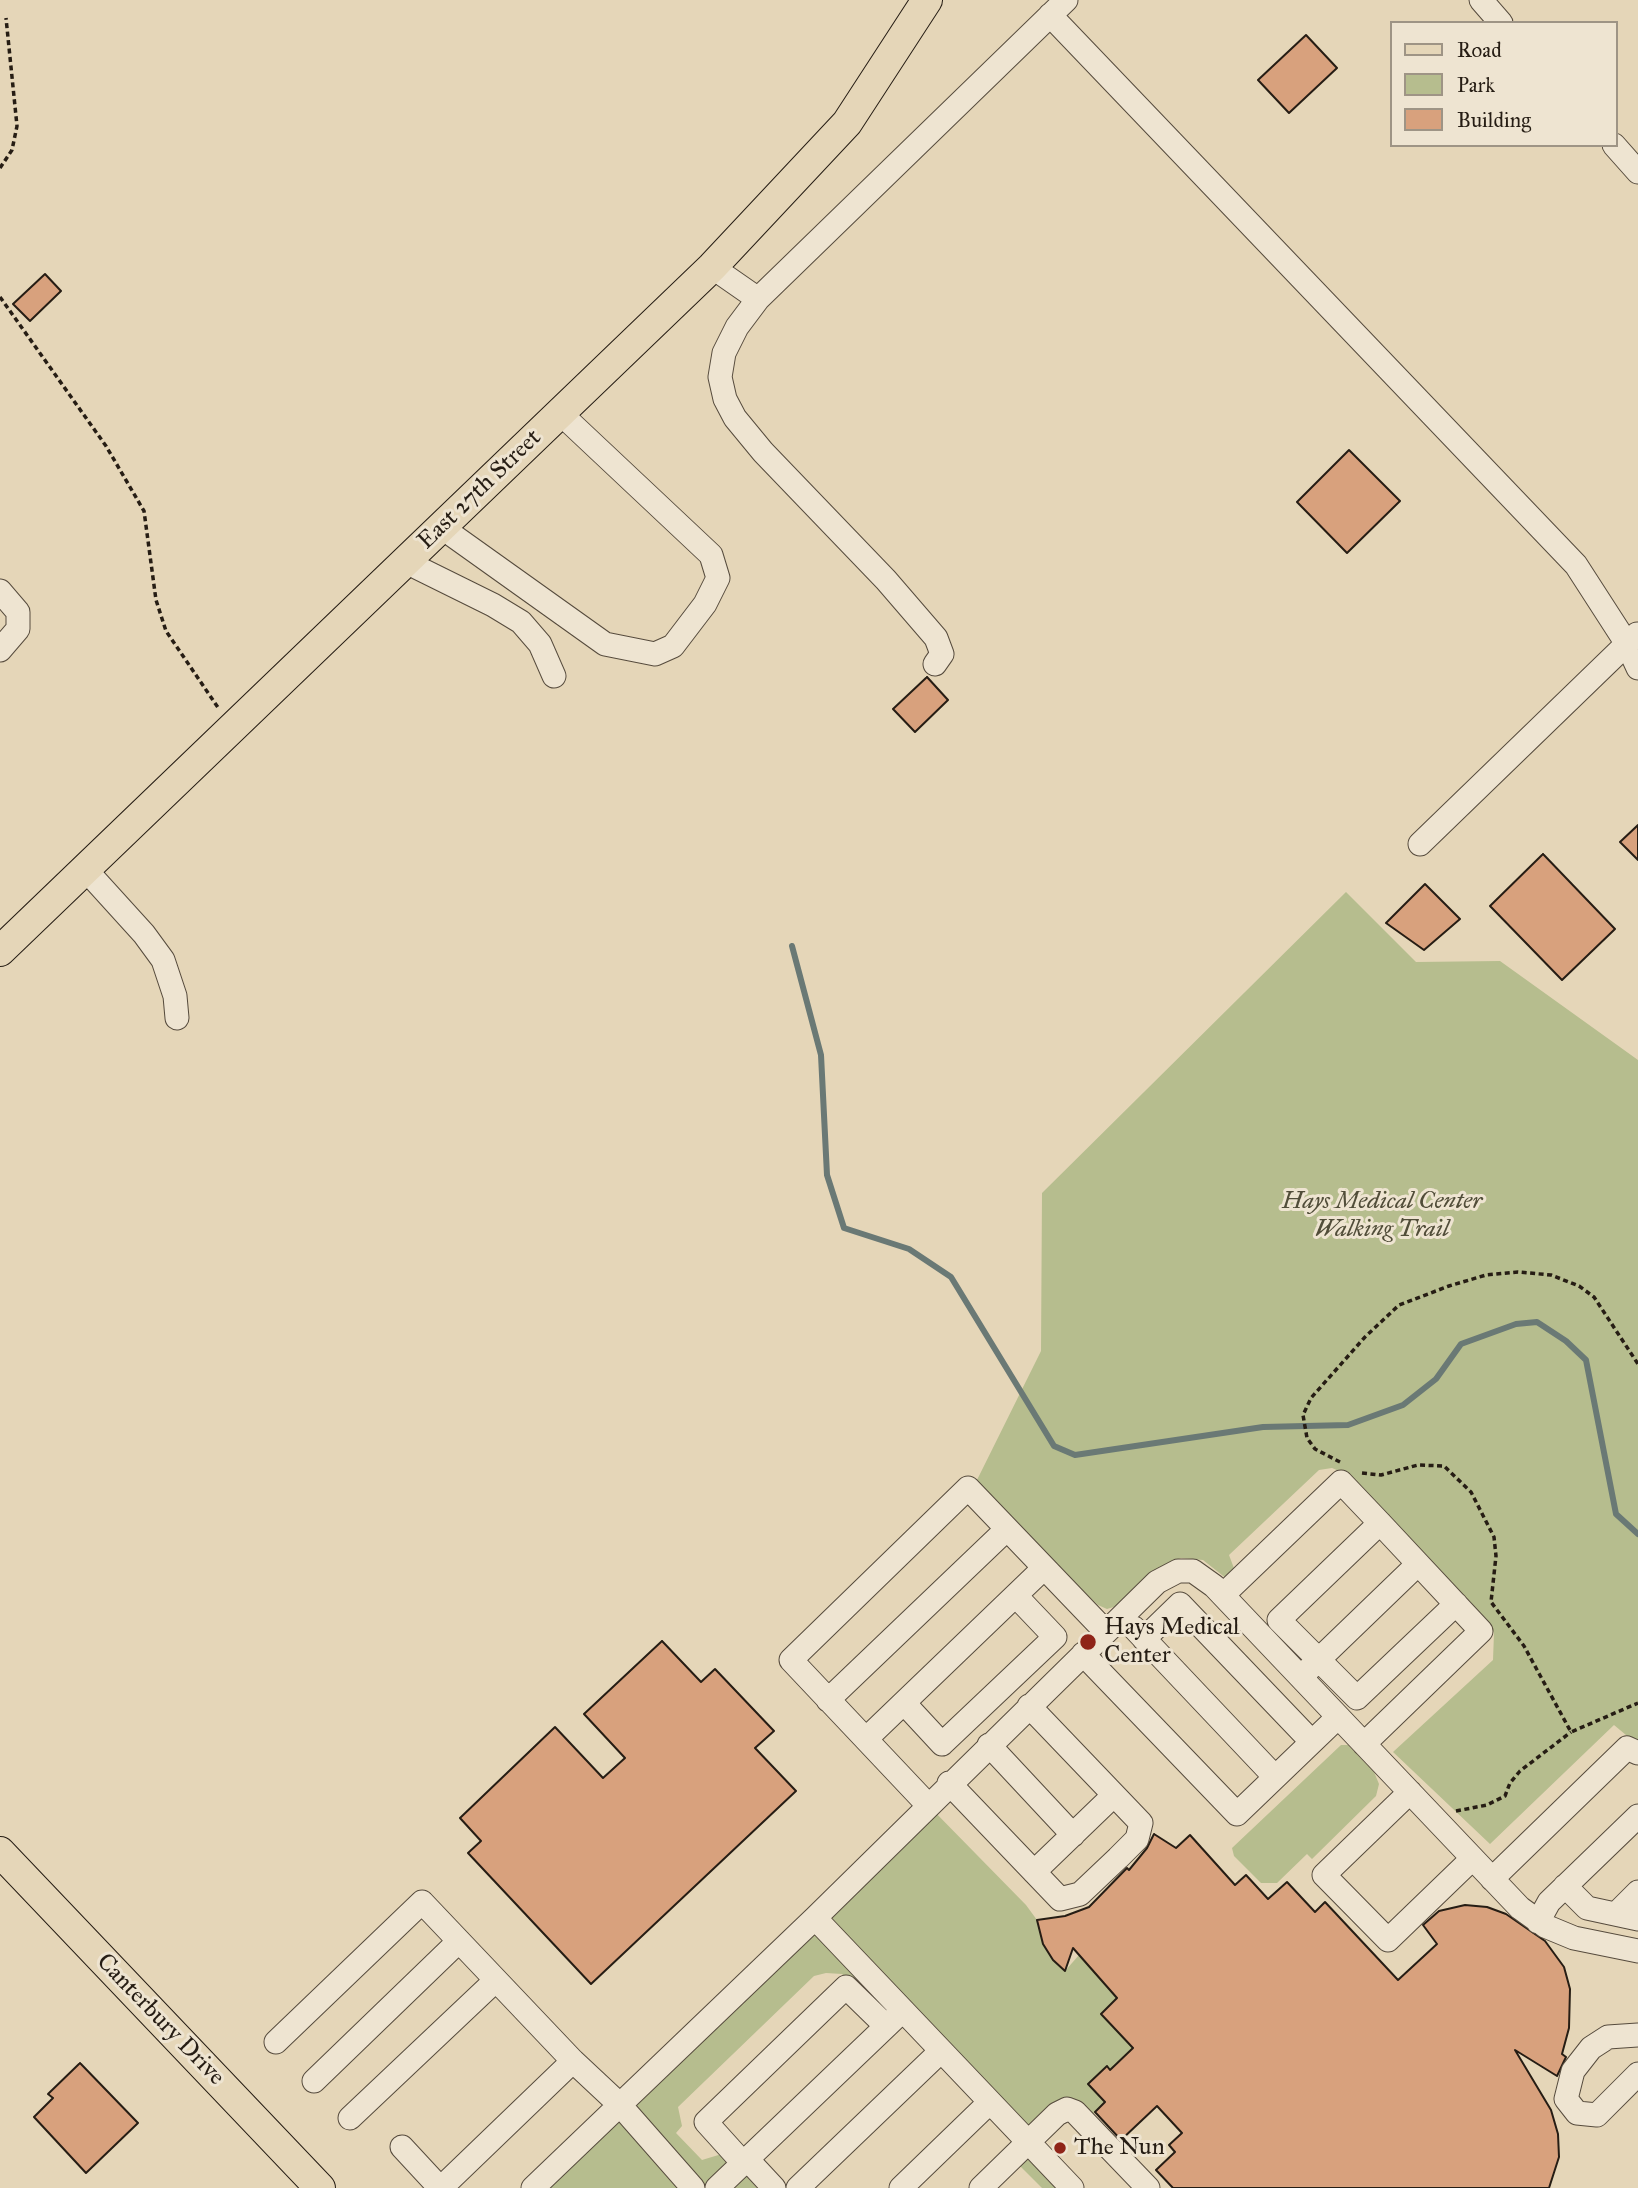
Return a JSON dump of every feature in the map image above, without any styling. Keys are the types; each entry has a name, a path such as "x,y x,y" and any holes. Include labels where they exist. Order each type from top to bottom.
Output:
{"main road":[{"name":"East 27th Street","path":"0,951 712,267 847,123 927,0"},
{"name":"Canterbury Drive","path":"0,1852 320,2188"}],"street":[{"path":"1481,0 1500,21"},
{"path":"934,664 942,654 936,638 887,580 763,452 735,418 725,399 720,377 724,353 737,327 758,299 1058,8 1576,565 1633,638 1638,668"},
{"path":"1616,147 1638,172"},
{"path":"712,267 758,299"},
{"path":"441,527 605,644 655,654 673,646 705,604 718,578 711,555 560,413"},
{"path":"406,562 494,604 521,622 540,644 554,676"},
{"path":"0,591 18,612 18,629 0,650"},
{"path":"1420,844 1633,638"},
{"path":"85,869 144,934 163,960 175,996 177,1018"},
{"path":"1223,1595 1341,1482 1380,1522 1481,1631 1364,1744"},
{"path":"927,1804 791,1660 968,1489 1044,1568 1114,1624 1144,1639 1275,1777"},
{"path":"1380,1522 1279,1620 1357,1698 1456,1604"},
{"path":"828,1700 1007,1529"},
{"path":"1300,1677 1418,1564"},
{"path":"866,1740 1044,1568"},
{"path":"533,2188 815,1918 927,1804 1157,1582 1178,1571 1200,1575 1223,1595 1520,1908 1538,1922 1574,1938 1638,1951"},
{"path":"904,1703 943,1744 1055,1637 1016,1596"},
{"path":"1144,1639 1180,1604 1312,1742"},
{"path":"1083,1654 1237,1814 1338,1717"},
{"path":"949,1783 1060,1899 1080,1894 1134,1843 1141,1824 1029,1706"},
{"path":"989,1745 1073,1835"},
{"path":"1492,1879 1627,1748 1638,1753"},
{"path":"1410,1792 1324,1875 1388,1940 1472,1858"},
{"path":"1034,1872 1114,1795"},
{"path":"1538,1922 1549,1902 1638,1816"},
{"path":"1565,1886 1587,1908 1627,1916 1638,1892"},
{"path":"276,2042 422,1902 573,2061 620,2105 693,2188"},
{"path":"815,1918 894,2018"},
{"path":"314,2081 460,1941"},
{"path":"350,2118 496,1980"},
{"path":"774,2188 706,2122 846,1987 941,2051 1072,2188"},
{"path":"717,2188 894,2018"},
{"path":"1638,2035 1608,2037 1591,2048 1573,2071 1566,2099 1577,2113 1597,2115 1638,2074"},
{"path":"798,2188 941,2051"},
{"path":"402,2147 441,2188 573,2061"},
{"path":"901,2188 990,2102"},
{"path":"981,2188 1061,2111 1073,2110 1148,2188"}],"path":[{"path":"0,168 12,150 17,126 6,18"},
{"path":"0,297 106,446 144,512 156,600 166,631 231,729"},
{"path":"1346,1465 1315,1449 1307,1438 1303,1415 1323,1381 1399,1305 1486,1275 1518,1272 1551,1275 1579,1286 1594,1297 1638,1364"},
{"path":"1356,1470 1381,1475 1418,1465 1444,1466 1465,1485 1494,1537 1496,1556 1491,1602 1524,1646 1571,1732"},
{"path":"1451,1812 1487,1805 1505,1796 1510,1783 1520,1771 1571,1732 1638,1703"}],"green space":[{"name":"Hays Medical Center Walking Trail","path":"1346,892 1416,962 1500,961 1638,1060 1638,1745 1614,1725 1490,1844 1393,1752 1493,1660 1494,1633 1490,1625 1346,1474 1332,1468 1319,1470 1229,1555 1235,1571 1227,1579 1203,1560 1181,1558 1160,1568 1117,1606 1107,1609 1098,1605 1060,1570 976,1482 1041,1351 1042,1193"},
{"path":"1341,1745 1348,1745 1374,1772 1379,1784 1376,1796 1312,1859 1307,1854 1277,1883 1261,1883 1234,1856 1232,1848"},
{"path":"927,1804 1026,1905 1037,1920 1043,1944 1053,1960 1065,1971 1079,1955 1117,1998 1101,2014 1117,2031 1157,2025 1110,2070 1107,2067 1089,2084 1105,2102 1085,2123 1075,2112 1028,2142 903,2010 889,2024 842,1974 826,1973 814,1976 678,2107 682,2126 676,2133 702,2160 725,2153 757,2188 533,2188"},
{"path":"1028,2142 1072,2188 1042,2188 1012,2158"}],"building":[{"path":"1306,35 1337,68 1289,113 1258,80"},
{"path":"45,274 61,291 30,321 13,304"},
{"path":"1349,450 1400,501 1347,553 1297,502"},
{"path":"927,677 948,700 915,732 893,709"},
{"path":"1638,825 1638,860 1620,842"},
{"path":"1543,854 1615,929 1562,980 1490,906"},
{"path":"1425,884 1460,919 1424,950 1386,923"},
{"path":"662,1641 701,1682 715,1669 774,1731 755,1748 796,1791 591,1984 468,1853 481,1841 460,1818 555,1727 603,1778 625,1758 584,1714"},
{"path":"1154,1834 1176,1848 1190,1835 1235,1885 1246,1875 1268,1899 1287,1882 1315,1912 1325,1902 1398,1980 1437,1944 1423,1925 1439,1911 1465,1905 1487,1907 1506,1914 1545,1941 1564,1967 1570,1989 1569,2028 1562,2054 1566,2057 1557,2076 1515,2050 1551,2110 1558,2134 1559,2157 1549,2188 1173,2188 1156,2170 1175,2152 1169,2145 1182,2133 1157,2106 1121,2140 1095,2112 1105,2102 1088,2084 1107,2066 1110,2070 1133,2048 1101,2014 1117,1998 1073,1948 1065,1971 1053,1960 1043,1944 1037,1920 1065,1916 1089,1907 1127,1868 1129,1870 1147,1848"},
{"path":"80,2063 138,2123 86,2173 34,2117 53,2098 48,2094"}],"waterway":[{"path":"792,946 821,1055 827,1175 844,1228 909,1249 951,1277 1054,1446 1075,1455 1263,1427 1348,1425 1403,1405 1436,1379 1461,1344 1516,1324 1537,1322 1566,1341 1586,1360 1616,1514 1638,1534"}],"place":[{"name":"Hays Medical Center","path":"1088,1642"},
{"name":"The Nun","path":"1060,2148"}]}
